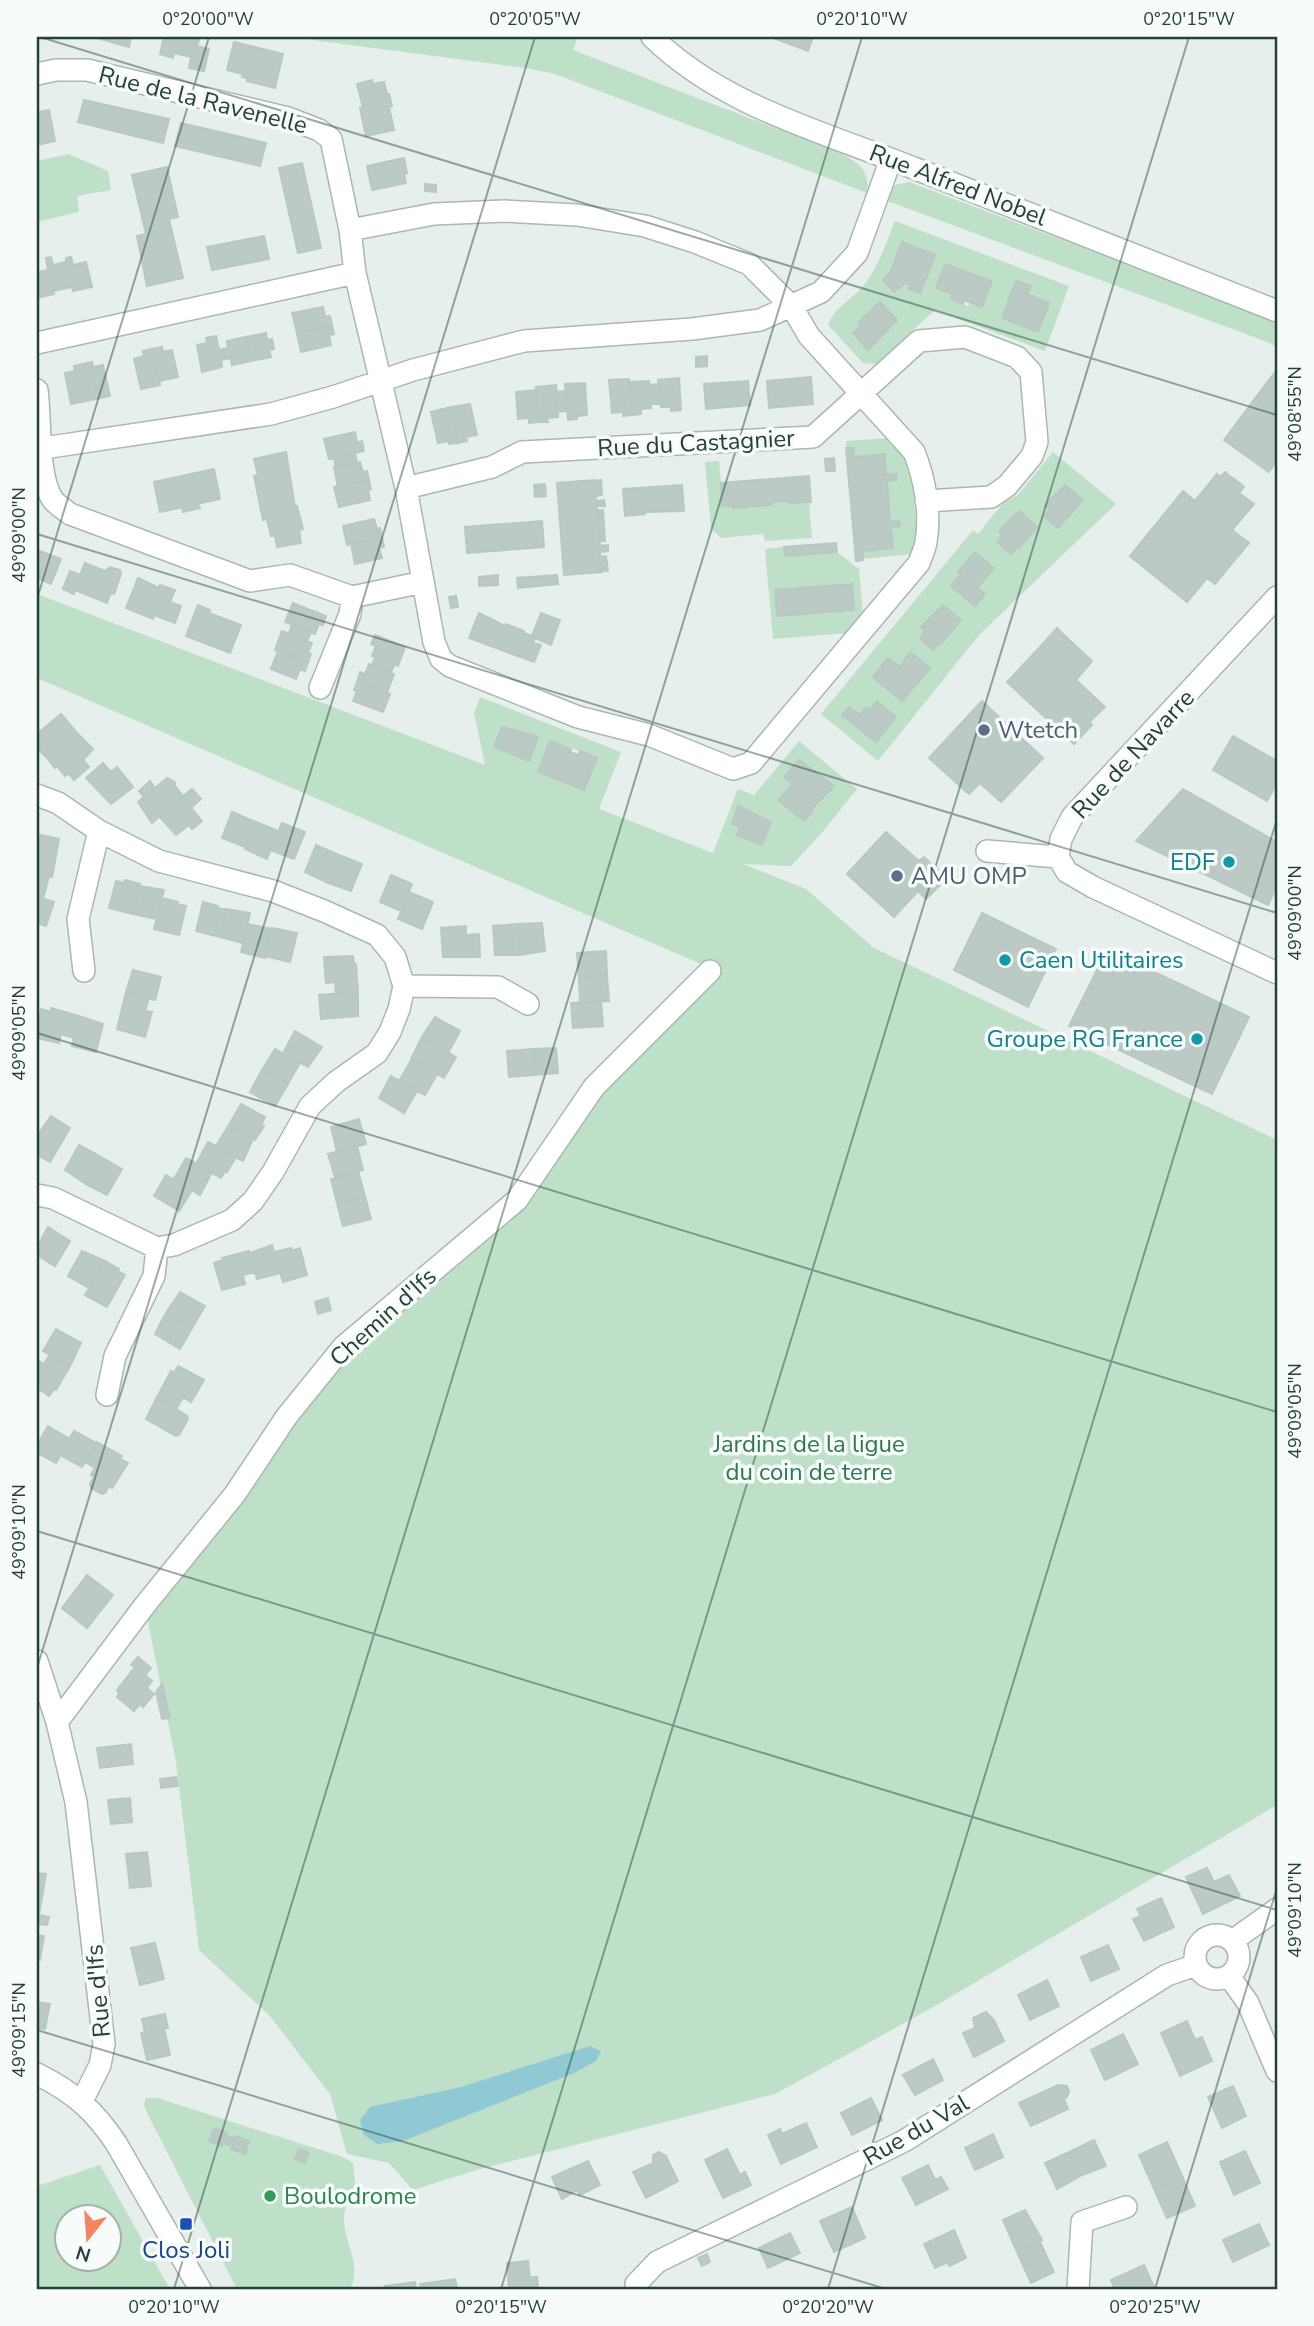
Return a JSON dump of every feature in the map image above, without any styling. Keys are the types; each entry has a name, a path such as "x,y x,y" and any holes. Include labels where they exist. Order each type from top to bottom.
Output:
{"street":[{"name":"Rue Alfred Nobel","path":"652,37 689,70 728,94 1277,311"},
{"name":"Rue de la Ravenelle","path":"37,74 56,70 88,70 288,118 319,130 331,139 350,230 355,273 381,379"},
{"path":"39,448 271,414 333,397 381,379 524,341 692,329 760,320 821,292 857,253 891,159"},
{"path":"350,230 433,214 504,211 577,215 645,226 695,242 749,264 792,307 808,335 914,452 922,471 926,501 926,543 919,563 751,763 733,769 649,735 578,717 450,666 441,659 434,642 406,488 381,379"},
{"path":"37,343 355,273"},
{"name":"Rue du Castagnier","path":"406,488 492,467 522,452 813,437 919,341 965,337 1017,357 1031,372 1037,442 1032,456 1007,486 991,497 926,501"},
{"path":"37,390 39,448 47,483 53,500 70,514 250,582 290,575 352,597 424,582"},
{"path":"320,688 350,614 352,597"},
{"name":"Rue de Navarre","path":"1058,857 1061,839 1072,817 1277,597"},
{"path":"37,795 58,803 99,831 159,861 273,891 377,935 394,957 404,986 390,1032 377,1053 336,1082 310,1105 253,1202 232,1220 174,1245 157,1248 53,1198 37,1195"},
{"path":"84,971 78,919 99,831"},
{"path":"987,850 1058,857 1067,872 1093,887 1277,973"},
{"name":"Chemin d'Ifs","path":"57,1722 145,1605 234,1494 286,1416 343,1347 517,1200 594,1087 710,971"},
{"path":"404,986 498,987 528,1004"},
{"path":"107,1395 115,1356 153,1276 157,1248"},
{"name":"Rue d'Ifs","path":"37,1661 57,1722 76,1802 104,2043 100,2065 82,2101"},
{"path":"1232,1941 1277,1909"},
{"path":"1219,1935 1232,1941 1239,1952 1234,1971 1229,1976 1216,1979 1204,1975 1196,1965 1196,1950 1204,1938 1219,1935"},
{"name":"Rue du Val","path":"636,2289 636,2284 657,2262 904,2141 1167,1975 1196,1965"},
{"path":"1229,1976 1248,2003 1277,2071"},
{"path":"37,2074 82,2101 101,2121 200,2289"},
{"path":"1078,2289 1082,2222 1126,2207"}],"green space":[{"path":"290,37 578,37 573,50 842,154 862,169 867,179 867,193 555,74"},
{"path":"68,154 108,171 111,190 77,196 79,212 37,222 37,161"},
{"path":"909,182 1253,312 1277,324 1277,348 1270,343 885,200 895,185"},
{"path":"895,221 1069,286 1045,351 935,310 876,364 863,363 828,325 834,313 869,277 882,254","holes":["945,264 992,282 982,307 970,302 968,306 951,299 953,294 936,288"]},
{"path":"890,438 911,461 918,548 913,554 863,559 862,551 891,527 900,526 899,521 890,522 885,454 854,457 853,448 846,448 846,441"},
{"path":"1053,452 1116,504 979,635 878,761 821,714 973,530 978,534 1003,503 1018,495","holes":["1065,485 1083,500 1058,528 1044,516 1050,509 1045,505","994,568 977,588 985,594 951,586 961,574 959,572","943,605 961,620 941,644 933,649 920,638 925,631 921,627","911,652 929,668 902,701 873,677 888,658 900,667"]},
{"path":"719,461 723,506 733,508 771,505 771,502 809,502 812,538 765,541 763,534 721,538 711,529 705,462"},
{"path":"784,547 785,556 837,552 859,569 863,615 848,633 773,639 765,549","holes":["775,590 854,610 777,616"]},
{"name":"Jardins de la ligue du coin de terre","path":"37,594 485,765 474,713 480,697 621,752 599,809 713,853 738,789 754,795 799,741 857,789 791,866 743,864 806,889 874,948 1277,1140 1277,1805 930,2009 775,2094 480,2169 413,2190 389,2163 347,2154 330,2094 269,2015 199,1950 176,1762 146,1612 284,1411 507,1207 591,1083 708,967 37,678","holes":["550,741 580,751 584,790 538,772"]},
{"name":"Boulodrome","path":"146,2098 157,2098 343,2157 353,2163 356,2191 347,2203 344,2215 354,2265 350,2289 237,2289 149,2117 144,2105"},
{"path":"100,2165 170,2289 37,2289 37,2186"}],"water":[{"path":"590,2046 601,2051 596,2061 574,2073 403,2141 377,2144 364,2135 360,2120 370,2107 461,2087"}],"building":[{"path":"93,37 131,37 129,47"},
{"path":"164,37 200,37 197,46 209,49 204,71 189,68 191,57 174,53 173,58 160,54"},
{"path":"771,37 813,37 808,51"},
{"path":"234,42 283,54 275,88 247,81 247,78 242,77 243,74 227,70"},
{"path":"372,80 373,84 384,82 392,106 389,107 394,130 366,136 357,84"},
{"path":"84,100 169,119 163,143 78,122"},
{"path":"37,107 38,112 49,110 55,141 37,145"},
{"path":"181,123 266,143 260,166 175,146"},
{"path":"404,158 406,183 372,190 367,166"},
{"path":"302,163 321,248 298,253 279,168"},
{"path":"167,167 178,217 169,219 183,278 147,286 137,236 146,234 132,175"},
{"path":"425,184 436,185 436,192 425,191"},
{"path":"264,236 269,259 212,270 207,247"},
{"path":"902,242 925,251 921,262 931,266 920,293 909,289 910,285 905,283 894,292 883,280 890,273"},
{"path":"925,251 935,255 931,266 921,262"},
{"path":"51,257 53,265 66,262 66,258 71,257 73,265 86,262 92,287 73,291 72,287 37,298 37,272 48,270 46,258"},
{"path":"945,264 992,281 982,307 964,300 963,304 951,299 953,294 936,288"},
{"path":"1016,281 1031,286 1027,294 1049,303 1038,332 1002,318"},
{"path":"880,302 897,320 868,350 853,333 861,326 858,323"},
{"path":"323,307 325,317 330,316 332,325 297,333 292,313"},
{"path":"332,325 334,334 329,335 331,345 301,352 297,333"},
{"path":"266,333 267,340 272,339 274,349 269,350 271,357 251,361 246,337"},
{"path":"216,336 219,350 223,349 225,359 221,360 222,367 202,372 197,345 207,343 206,338"},
{"path":"246,337 251,361 232,365 231,358 225,359 223,349 228,348 227,341"},
{"path":"162,347 163,352 172,350 178,377 159,381 152,349"},
{"path":"152,349 160,385 141,389 134,359 144,356 143,351"},
{"path":"707,356 707,366 696,367 696,357"},
{"path":"92,362 93,367 103,365 110,396 91,400 83,364"},
{"path":"83,364 91,400 71,404 65,373 75,371 74,366"},
{"path":"1275,372 1277,460 1269,472 1224,440"},
{"path":"811,377 813,404 769,408 767,381"},
{"path":"679,378 681,410 671,411 671,407 661,407 658,380"},
{"path":"629,379 632,415 612,413 609,380"},
{"path":"649,381 651,408 641,409 641,414 632,415 629,382"},
{"path":"748,381 750,405 706,409 704,384"},
{"path":"585,383 587,415 568,420 565,384"},
{"path":"659,384 660,404 651,404 649,385"},
{"path":"556,385 558,417 547,418 548,422 539,422 536,387"},
{"path":"536,390 539,422 529,423 529,418 518,419 516,392"},
{"path":"565,391 567,411 557,412 556,392"},
{"path":"470,404 477,435 466,437 467,441 458,443 451,407"},
{"path":"451,407 458,443 438,443 431,412"},
{"path":"355,432 357,443 362,441 364,451 329,459 324,439"},
{"path":"846,448 853,448 854,457 885,454 886,475 896,474 896,480 887,481 890,522 899,521 900,526 891,527 893,548 862,551 863,560 856,561"},
{"path":"286,452 295,507 297,506 303,529 299,530 301,543 277,547 267,519 263,520 254,476 258,475 254,459"},
{"path":"355,453 357,463 336,467 334,458"},
{"path":"834,458 835,471 826,471 825,459"},
{"path":"360,462 363,472 367,471 369,480 338,487 334,467"},
{"path":"214,469 220,499 160,512 154,482"},
{"path":"1225,472 1232,478 1229,484 1233,478 1244,487 1239,493 1254,504 1232,530 1249,543 1215,584 1207,578 1187,602 1130,556 1183,491 1195,501 1217,474 1220,477"},
{"path":"809,476 811,502 781,501 771,502 771,505 733,508 722,506 721,483"},
{"path":"369,480 370,500 339,507 334,487"},
{"path":"595,480 596,501 604,500 605,506 597,506 600,546 608,545 608,551 600,552 602,572 564,575 557,483"},
{"path":"601,480 602,495 596,496 595,481"},
{"path":"545,484 546,496 535,497 534,485"},
{"path":"682,485 684,511 645,512 625,516 623,489"},
{"path":"1065,485 1083,500 1058,528 1044,516 1050,509 1045,505"},
{"path":"198,504 200,508 183,512 182,507"},
{"path":"603,510 605,541 599,541 597,511"},
{"path":"1019,511 1037,527 1011,554 997,542 1003,535 999,531"},
{"path":"374,519 382,538 347,545 343,526"},
{"path":"542,521 544,547 467,553 465,527"},
{"path":"382,538 384,547 379,548 382,558 355,564 351,544"},
{"path":"836,543 837,552 785,556 784,547"},
{"path":"37,550 61,559 51,584 37,578"},
{"path":"975,552 994,568 977,588 985,594 975,606 951,586 961,574 958,572"},
{"path":"606,556 608,571 602,571 600,557"},
{"path":"85,563 105,571 110,567 120,570 114,594 111,593 107,603 75,590 74,594 63,589 70,571 80,575"},
{"path":"498,575 498,585 479,586 479,577"},
{"path":"557,575 558,584 518,588 517,578"},
{"path":"138,578 159,588 160,585 175,590 170,602 181,606 175,623 154,615 153,619 126,608"},
{"path":"852,584 854,610 777,616 775,590"},
{"path":"456,596 458,607 451,608 449,597"},
{"path":"293,603 326,616 323,625 319,624 315,634 285,622"},
{"path":"198,605 210,610 209,613 241,625 230,653 186,636"},
{"path":"943,605 961,620 933,650 920,638 925,631 921,627"},
{"path":"479,613 532,636 541,613 560,620 551,645 535,638 533,643 541,645 534,662 469,638"},
{"path":"292,625 311,632 307,641 289,633"},
{"path":"1057,628 1066,637 1050,656 1040,647"},
{"path":"282,631 312,643 308,662 275,650"},
{"path":"375,635 405,647 398,666 372,656 376,646 371,644"},
{"path":"1066,637 1092,661 1076,680 1105,707 1089,722 1092,725 1074,744 1007,682 1040,647 1050,656"},
{"path":"278,651 308,662 305,671 300,669 296,679 271,669"},
{"path":"910,652 930,668 902,701 873,677 888,658 900,667"},
{"path":"375,657 394,664 391,673 372,666"},
{"path":"369,664 394,674 387,693 357,682 360,672 365,674"},
{"path":"357,682 390,694 383,712 353,701"},
{"path":"877,701 896,717 876,742 842,715 849,707 860,715 866,707 870,710"},
{"name":"Wtetch","path":"982,701 1043,758 1001,802 980,783 969,794 929,758"},
{"path":"61,714 77,733 47,758 38,749 41,747 37,742 37,734"},
{"path":"502,727 537,736 529,761 494,747"},
{"path":"77,733 93,749 83,760 89,767 74,780 68,773 65,776 57,766 55,768 47,758"},
{"path":"1233,736 1277,761 1277,783 1267,801 1213,770"},
{"path":"550,741 571,749 570,752 578,755 580,751 597,758 584,790 538,772"},
{"path":"799,760 834,786 812,808 804,821 778,800 793,784 784,777"},
{"path":"103,763 111,772 117,767 133,787 111,804 86,778"},
{"path":"167,778 175,782 183,796 152,823 138,802"},
{"path":"150,781 155,788 144,797 139,791"},
{"path":"192,789 201,799 191,808 202,821 192,829 189,825 176,835 159,816"},
{"name":"EDF","path":"1183,789 1277,842 1277,886 1268,905 1136,841"},
{"path":"738,806 771,822 762,845 737,835 740,827 732,824"},
{"path":"232,812 256,822 245,847 222,838"},
{"path":"256,822 278,831 267,859 245,849"},
{"path":"282,823 305,832 294,859 270,850"},
{"name":"AMU OMP","path":"886,832 919,861 924,857 947,878 926,899 918,891 894,917 847,874"},
{"path":"37,834 59,839 52,877 37,873"},
{"path":"316,845 339,855 328,883 305,872"},
{"path":"339,855 362,864 351,891 328,883"},
{"path":"37,873 49,876 43,899 37,897"},
{"path":"391,875 412,884 401,911 380,902"},
{"path":"125,880 140,884 133,914 109,908 116,881 124,883"},
{"path":"140,886 164,890 157,919 133,914"},
{"path":"409,892 433,902 422,929 398,919"},
{"path":"37,897 54,902 46,926 37,923"},
{"path":"162,898 186,906 179,935 154,929"},
{"path":"203,902 226,910 220,937 196,931"},
{"path":"226,909 250,913 243,943 220,937"},
{"name":"Caen Utilitaires","path":"982,913 1056,949 1028,1007 954,970"},
{"path":"542,923 545,951 520,955 518,924"},
{"path":"248,924 272,929 265,958 241,952"},
{"path":"518,924 520,955 495,955 493,926"},
{"path":"466,926 466,935 479,934 480,957 443,957 441,928"},
{"path":"272,928 297,933 290,962 265,956"},
{"path":"1107,950 1182,985 1144,1062 1069,1026"},
{"path":"606,951 607,976 579,978 577,953"},
{"path":"353,956 358,992 336,994 335,982 326,983 324,957"},
{"path":"133,970 161,977 155,1000 126,992"},
{"path":"607,976 609,1001 580,1003 579,978"},
{"name":"Groupe RG France","path":"1182,985 1249,1017 1212,1094 1144,1062"},
{"path":"126,992 149,998 145,1011 152,1012 145,1037 117,1029"},
{"path":"358,992 358,1016 321,1019 319,995"},
{"path":"601,1001 603,1026 573,1028 571,1003"},
{"path":"51,1008 79,1016 74,1038 61,1034 59,1043 37,1038 41,1009 51,1012"},
{"path":"79,1016 103,1024 96,1052 72,1046"},
{"path":"435,1017 460,1031 448,1053 422,1037"},
{"path":"295,1031 322,1047 308,1067 283,1053"},
{"path":"422,1037 456,1057 444,1078 411,1059"},
{"path":"556,1048 558,1073 534,1075 533,1049"},
{"path":"275,1049 300,1063 288,1084 262,1070"},
{"path":"533,1049 534,1075 509,1077 507,1051"},
{"path":"412,1059 437,1074 425,1095 399,1081"},
{"path":"262,1070 288,1084 275,1106 250,1092"},
{"path":"391,1076 417,1091 404,1113 379,1098"},
{"path":"241,1104 265,1117 261,1125 264,1126 255,1140 229,1125"},
{"path":"51,1116 70,1128 50,1162 37,1155 37,1136"},
{"path":"359,1119 366,1144 337,1152 331,1127"},
{"path":"229,1125 253,1139 243,1161 216,1146"},
{"path":"208,1142 236,1157 221,1178 196,1164"},
{"path":"79,1145 101,1157 86,1184 65,1170"},
{"path":"357,1146 363,1170 335,1177 328,1154"},
{"path":"101,1157 122,1169 107,1195 86,1184"},
{"path":"186,1158 212,1172 200,1195 174,1179"},
{"path":"358,1171 365,1196 337,1203 331,1179"},
{"path":"166,1175 192,1190 179,1211 154,1196"},
{"path":"365,1196 371,1219 343,1226 337,1203"},
{"path":"48,1227 70,1241 55,1266 37,1255 37,1248"},
{"path":"272,1245 280,1273 257,1279 250,1253"},
{"path":"291,1248 291,1251 300,1248 307,1275 283,1282 274,1252"},
{"path":"82,1251 105,1261 89,1288 68,1276"},
{"path":"249,1251 255,1272 243,1275 245,1284 222,1290 214,1263 223,1260 222,1258"},
{"path":"105,1261 125,1275 107,1307 85,1295"},
{"path":"180,1292 205,1306 192,1328 166,1313"},
{"path":"328,1298 331,1310 318,1314 315,1302"},
{"path":"166,1313 192,1328 180,1349 155,1334"},
{"path":"56,1329 81,1343 70,1366 43,1351"},
{"path":"50,1354 70,1366 56,1390 49,1396 37,1388 37,1360 44,1364"},
{"path":"178,1366 204,1380 191,1402 183,1397 177,1408 157,1397 171,1371 174,1373"},
{"path":"157,1397 187,1416 179,1435 176,1436 146,1419"},
{"path":"48,1426 70,1439 56,1463 37,1453 37,1445"},
{"path":"74,1431 96,1443 82,1467 60,1455"},
{"path":"97,1442 122,1456 120,1459 128,1463 112,1488 109,1486 102,1494 91,1488 94,1477 91,1475 95,1468 85,1462"},
{"path":"87,1575 113,1595 87,1628 62,1608"},
{"path":"138,1657 151,1668 145,1675 152,1681 147,1688 154,1694 143,1707 140,1704 134,1711 117,1697 117,1690 135,1667 131,1665"},
{"path":"162,1684 170,1718 162,1719 156,1692"},
{"path":"131,1744 133,1764 100,1768 97,1748"},
{"path":"176,1777 178,1786 161,1788 160,1779"},
{"path":"130,1798 132,1822 111,1824 108,1800"},
{"path":"147,1852 151,1886 130,1888 126,1854"},
{"path":"1207,1868 1214,1882 1229,1875 1240,1896 1203,1914 1186,1877"},
{"path":"37,1873 46,1874 39,1915 49,1917 47,1925 37,1924"},
{"path":"1161,1898 1174,1927 1144,1941 1133,1919 1141,1916 1137,1909"},
{"path":"37,1935 44,1936 40,1960 37,1960"},
{"path":"155,1943 164,1979 140,1985 131,1948"},
{"path":"1108,1945 1119,1969 1091,1981 1081,1957"},
{"path":"1047,1980 1059,2006 1030,2020 1018,1995"},
{"path":"37,2002 50,2004 45,2029 37,2028"},
{"path":"986,2012 994,2020 1004,2041 974,2057 963,2033 975,2028 973,2018"},
{"path":"165,2014 168,2028 164,2028 170,2055 147,2060 141,2033 145,2032 142,2019"},
{"path":"1187,2021 1195,2040 1202,2037 1212,2061 1180,2076 1161,2033"},
{"path":"1123,2034 1138,2064 1105,2080 1091,2050"},
{"path":"933,2059 943,2080 915,2095 903,2075"},
{"path":"1058,2085 1067,2086 1069,2091 1064,2099 1068,2109 1031,2126 1019,2103"},
{"path":"1233,2086 1246,2116 1222,2128 1208,2097"},
{"path":"871,2098 882,2120 852,2135 841,2113"},
{"path":"806,2123 817,2147 781,2164 768,2135 780,2129 782,2134"},
{"path":"214,2128 227,2133 226,2136 235,2139 236,2136 249,2141 245,2154 231,2149 232,2146 223,2143 222,2146 209,2141"},
{"path":"993,2134 1003,2157 975,2170 965,2148"},
{"path":"1094,2140 1106,2166 1080,2176 1069,2152"},
{"path":"1167,2142 1182,2176 1154,2189 1139,2155"},
{"path":"299,2149 309,2153 305,2163 295,2159"},
{"path":"727,2149 740,2175 745,2172 751,2185 723,2198 705,2160"},
{"path":"1245,2151 1260,2183 1234,2195 1220,2162"},
{"path":"659,2152 666,2156 678,2181 646,2198 633,2172 653,2163 653,2155"},
{"path":"1069,2152 1080,2176 1057,2189 1045,2163"},
{"path":"588,2161 600,2185 580,2195 577,2190 562,2199 552,2177"},
{"path":"928,2165 935,2180 941,2177 948,2189 916,2205 902,2178"},
{"path":"1182,2176 1195,2206 1167,2218 1154,2189"},
{"path":"852,2207 865,2238 834,2252 820,2221"},
{"path":"1025,2210 1042,2240 1017,2252 1003,2220"},
{"path":"1259,2224 1269,2245 1233,2262 1223,2240"},
{"path":"954,2230 966,2258 949,2266 948,2262 935,2268 924,2244"},
{"path":"790,2233 800,2253 768,2268 759,2248"},
{"path":"1040,2242 1054,2272 1031,2283 1017,2252"},
{"path":"707,2254 710,2262 702,2266 698,2258"},
{"path":"528,2261 530,2278 537,2277 538,2289 509,2289 507,2263"},
{"path":"1144,2265 1154,2287 1115,2289 1111,2280"},
{"path":"455,2279 457,2289 421,2289 420,2284"},
{"path":"415,2282 416,2289 386,2289 385,2286"}],"place":[{"name":"Wtetch","path":"984,730"},
{"name":"EDF","path":"1229,862"},
{"name":"AMU OMP","path":"897,876"},
{"name":"Caen Utilitaires","path":"1005,960"},
{"name":"Groupe RG France","path":"1197,1039"},
{"name":"Boulodrome","path":"270,2196"},
{"name":"Clos Joli","path":"186,2224"}]}
